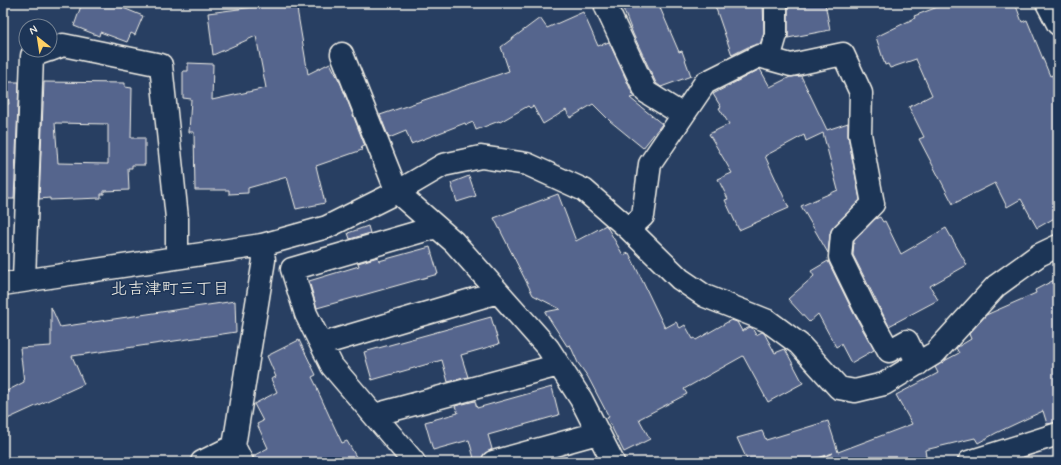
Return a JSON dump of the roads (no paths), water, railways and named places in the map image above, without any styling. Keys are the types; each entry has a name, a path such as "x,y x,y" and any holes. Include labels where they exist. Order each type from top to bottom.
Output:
{"street":[{"path":"769,59 776,35 776,3"},
{"path":"1047,3 1058,24"},
{"path":"606,7 646,92 683,115"},
{"path":"58,47 63,45 161,65 177,218 177,257"},
{"path":"342,54 397,192 454,242 548,348 581,399 613,462"},
{"path":"629,229 643,216 650,164 705,83 759,56 791,65 843,54 861,92 860,134 873,204 842,235 840,256 864,306 889,351 907,341 918,364"},
{"path":"24,280 32,58"},
{"path":"3,284 262,245 327,227 397,192 443,165 482,157 527,164 584,190 629,229 680,279 704,296 768,321 799,344 839,388 855,391 884,384 935,353 996,286 1039,255 1058,246"},
{"path":"414,462 332,366 306,314 292,269 436,227"},
{"path":"202,462 238,454 264,260 262,245"},
{"path":"322,344 498,292"},
{"path":"374,415 559,365"},
{"path":"493,462 598,433"},
{"path":"969,462 1058,434"}],"district":[{"name":"北吉津町三丁目","path":"170,288"}]}
